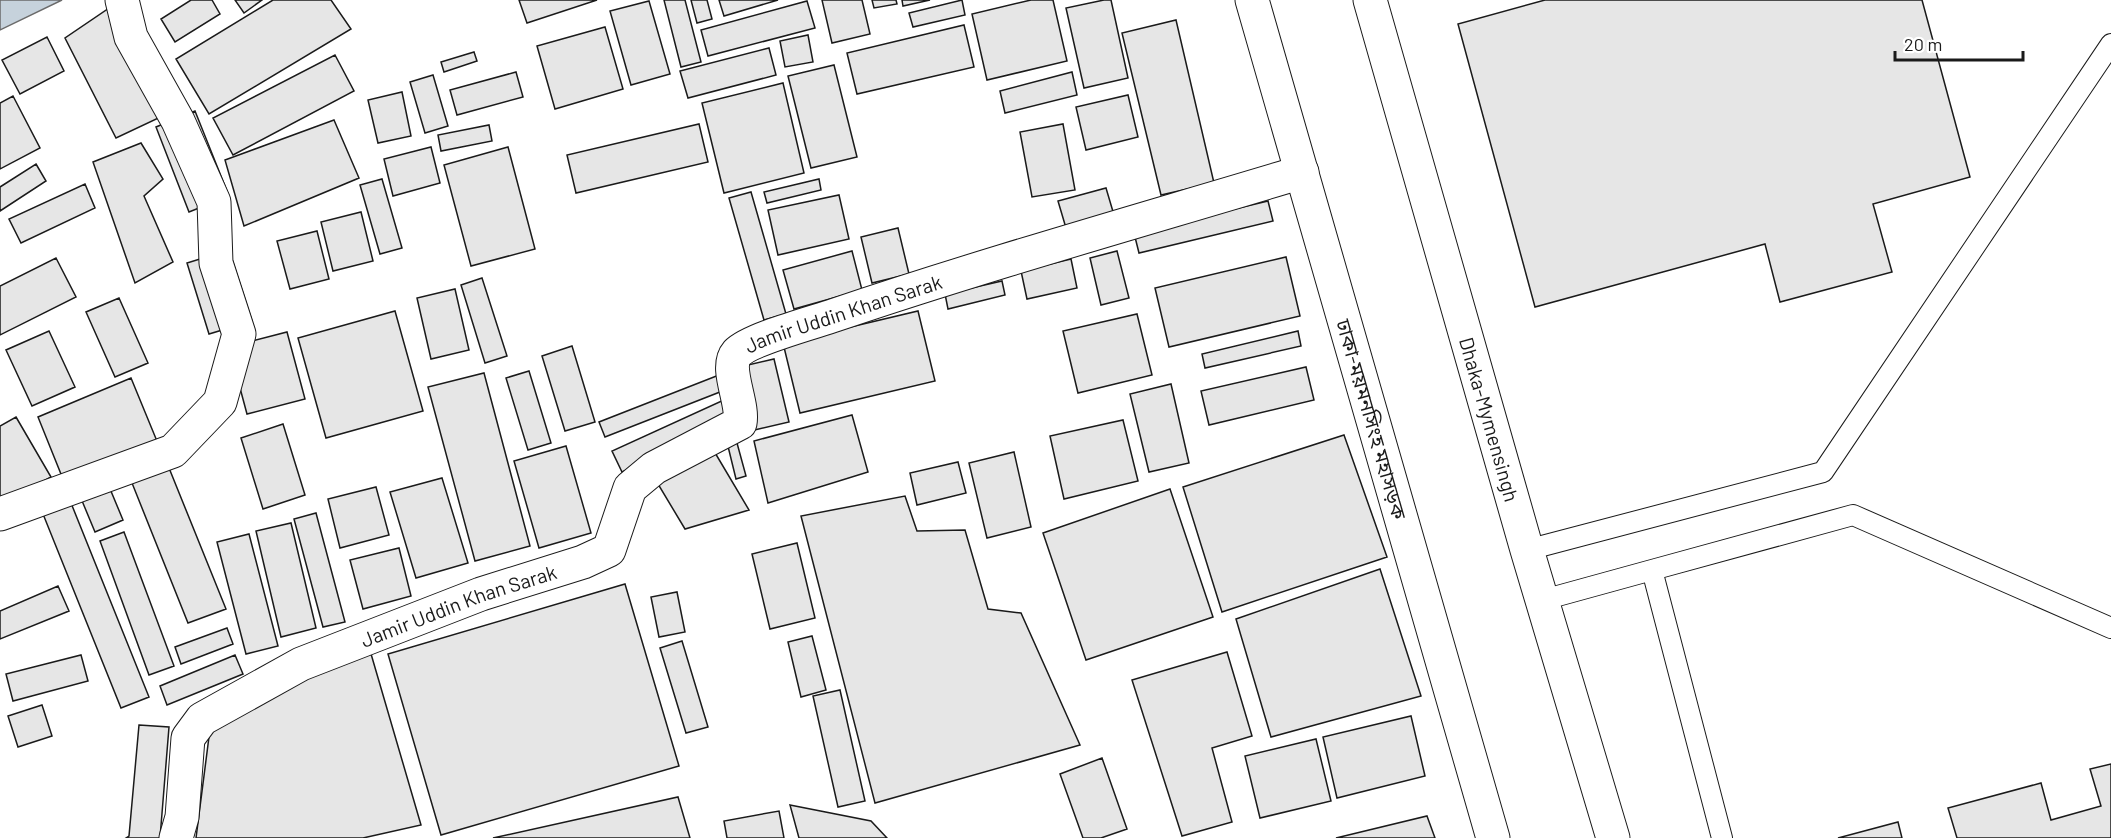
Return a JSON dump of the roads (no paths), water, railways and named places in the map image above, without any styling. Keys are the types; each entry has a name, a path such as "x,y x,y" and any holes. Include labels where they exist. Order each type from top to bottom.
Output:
{"main road":[{"path":"0,514 173,451 220,402 239,334 216,263 214,202 178,121 131,37 122,0"},
{"name":"ঢাকা-ময়মনসিংহ মহাসড়ক","path":"1252,0 1493,838"},
{"name":"Dhaka-Mymensingh","path":"1370,0 1527,550 1613,838"},
{"name":"Jamir Uddin Khan Sarak","path":"176,838 182,817 189,738 202,719 301,664 481,594 583,562 609,550 630,488 654,468 740,423 742,413 731,365 738,353 784,332 918,287 1302,172"}],"lane":[{"path":"1527,550 1823,472 2111,44"},
{"path":"1543,600 1854,515 2111,628"},
{"path":"1652,570 1722,838"}]}
